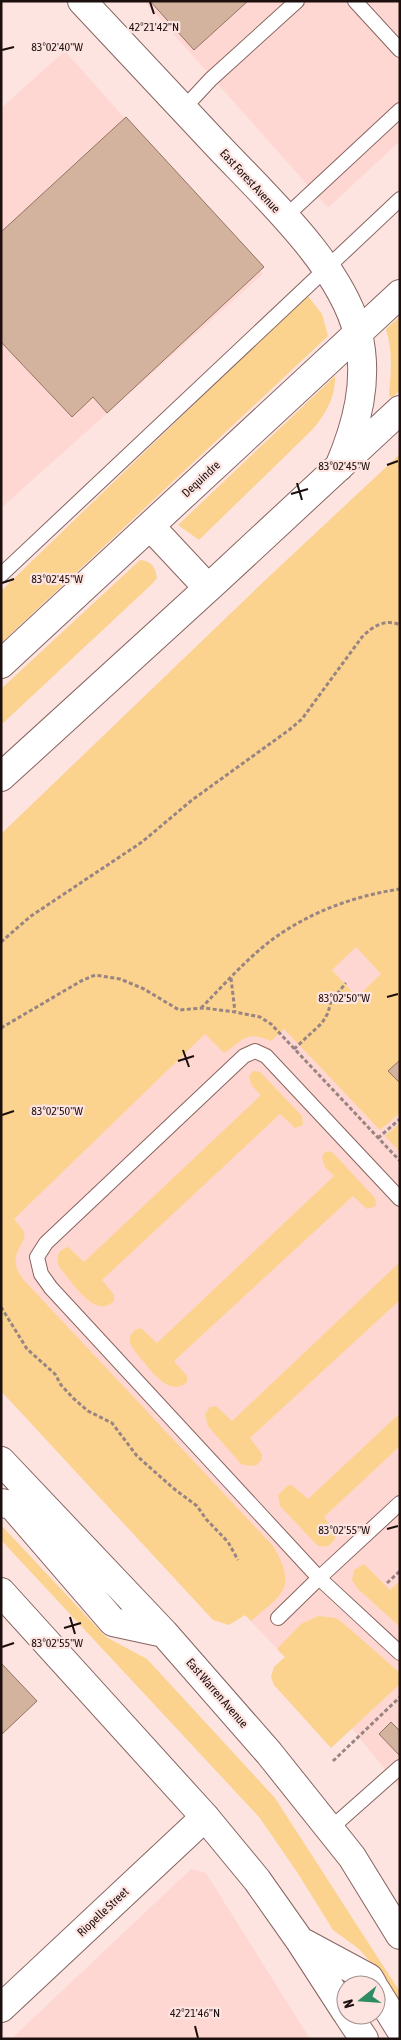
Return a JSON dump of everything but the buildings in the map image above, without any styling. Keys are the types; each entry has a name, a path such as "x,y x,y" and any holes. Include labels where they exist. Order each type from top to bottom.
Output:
{"main road":[{"name":"East Forest Avenue","path":"82,1 319,257 344,296 358,334 362,390 352,435 339,467"},
{"name":"Dequindre","path":"1,664 400,294"},
{"path":"1,777 400,410"},
{"path":"150,526 208,588"},
{"name":"East Warren Avenue","path":"6,1466 164,1633 269,1753 352,1857 400,1935"},
{"path":"1,1503 12,1505 114,1622 164,1633"},
{"path":"1,1592 205,1817 257,1880 336,1997"},
{"name":"Riopelle Street","path":"1,2008 205,1817"},
{"path":"300,1941 362,1975"},
{"path":"386,2006 400,2029"},
{"path":"355,2025 364,2039"}],"lane":[{"path":"183,109 211,79 297,1"},
{"path":"355,1 400,50"},
{"path":"284,218 400,110"},
{"path":"1,575 400,199"},
{"path":"400,1199 266,1056 255,1052 244,1056 46,1244 37,1257 41,1274 51,1288 319,1578 400,1653"},
{"path":"278,1618 400,1502"},
{"path":"330,1829 400,1767"}],"path":[{"path":"1,942 31,916 142,842 192,800 296,724 317,700 362,637 372,627 384,623 397,623 400,625"},
{"path":"1,1028 81,981 95,975 120,978 144,988 179,1010 200,1009 254,955 274,938 341,902 400,889"},
{"path":"231,978 235,1012"},
{"path":"294,1049 322,1023 328,1013 331,1001 346,983"},
{"path":"378,1138 400,1119"},
{"path":"1,1307 28,1349 55,1374 61,1386 88,1411 112,1423 137,1456 173,1488 197,1506 206,1520 228,1542 238,1560"},
{"path":"387,1583 400,1571"},
{"path":"333,1761 400,1697"}],"shaded area":[{"path":"144,1 400,1 400,141 328,208"},
{"path":"65,51 263,274 1,508 1,108"},
{"path":"307,295 322,314 328,336 1,643 1,591"},
{"path":"400,316 400,390 392,398 389,395 391,353 386,329"},
{"path":"335,376 332,398 312,430 199,540 178,525"},
{"path":"400,454 400,1060 388,1071 400,1083 400,1113 380,1130 284,1029 271,1041 255,1036 249,1037 224,1053 205,1034 14,1219 24,1232 23,1241 16,1256 17,1269 22,1278 273,1546 281,1560 285,1572 285,1581 279,1596 251,1621 245,1615 229,1625 213,1620 1,1391 1,834 259,586","holes":["356,947 381,974 357,997 332,970"]},
{"path":"400,488 400,1788 353,1730 13,1368 1,865"},
{"path":"140,560 150,563 154,568 157,578 152,584 1,725 1,689"},
{"path":"255,1071 260,1072 302,1116 303,1125 295,1128 280,1114 102,1280 114,1295 114,1301 107,1306 99,1306 92,1303 77,1290 60,1268 57,1258 59,1252 68,1247 84,1262 261,1095 252,1086 249,1077"},
{"path":"400,1123 400,1152 385,1136"},
{"path":"328,1151 333,1153 375,1198 376,1206 367,1209 353,1196 174,1361 187,1376 187,1382 179,1386 172,1386 157,1378 133,1349 130,1343 130,1336 135,1330 141,1328 157,1343 334,1176 325,1167 322,1158 324,1153"},
{"path":"400,1262 400,1300 250,1438 262,1454 262,1459 257,1465 241,1464 208,1426 205,1414 210,1407 216,1406 232,1421"},
{"path":"400,1413 400,1446 324,1517 335,1531 336,1537 328,1546 317,1545 280,1506 278,1495 287,1486 292,1485 308,1499"},
{"path":"1,1525 106,1637 147,1659 275,1798 400,1992 400,2006 386,1984 386,1975 380,1975 359,1949 333,1930 297,1872 259,1817 1,1540"},
{"path":"364,1564 390,1590 400,1581 400,1627 357,1588 352,1580 354,1570"},
{"path":"318,1616 336,1618 400,1673 400,1684 331,1748 274,1685 271,1677 274,1667 285,1657 277,1649 301,1624"},
{"path":"191,1869 206,1873 310,2039 11,2039"}]}
